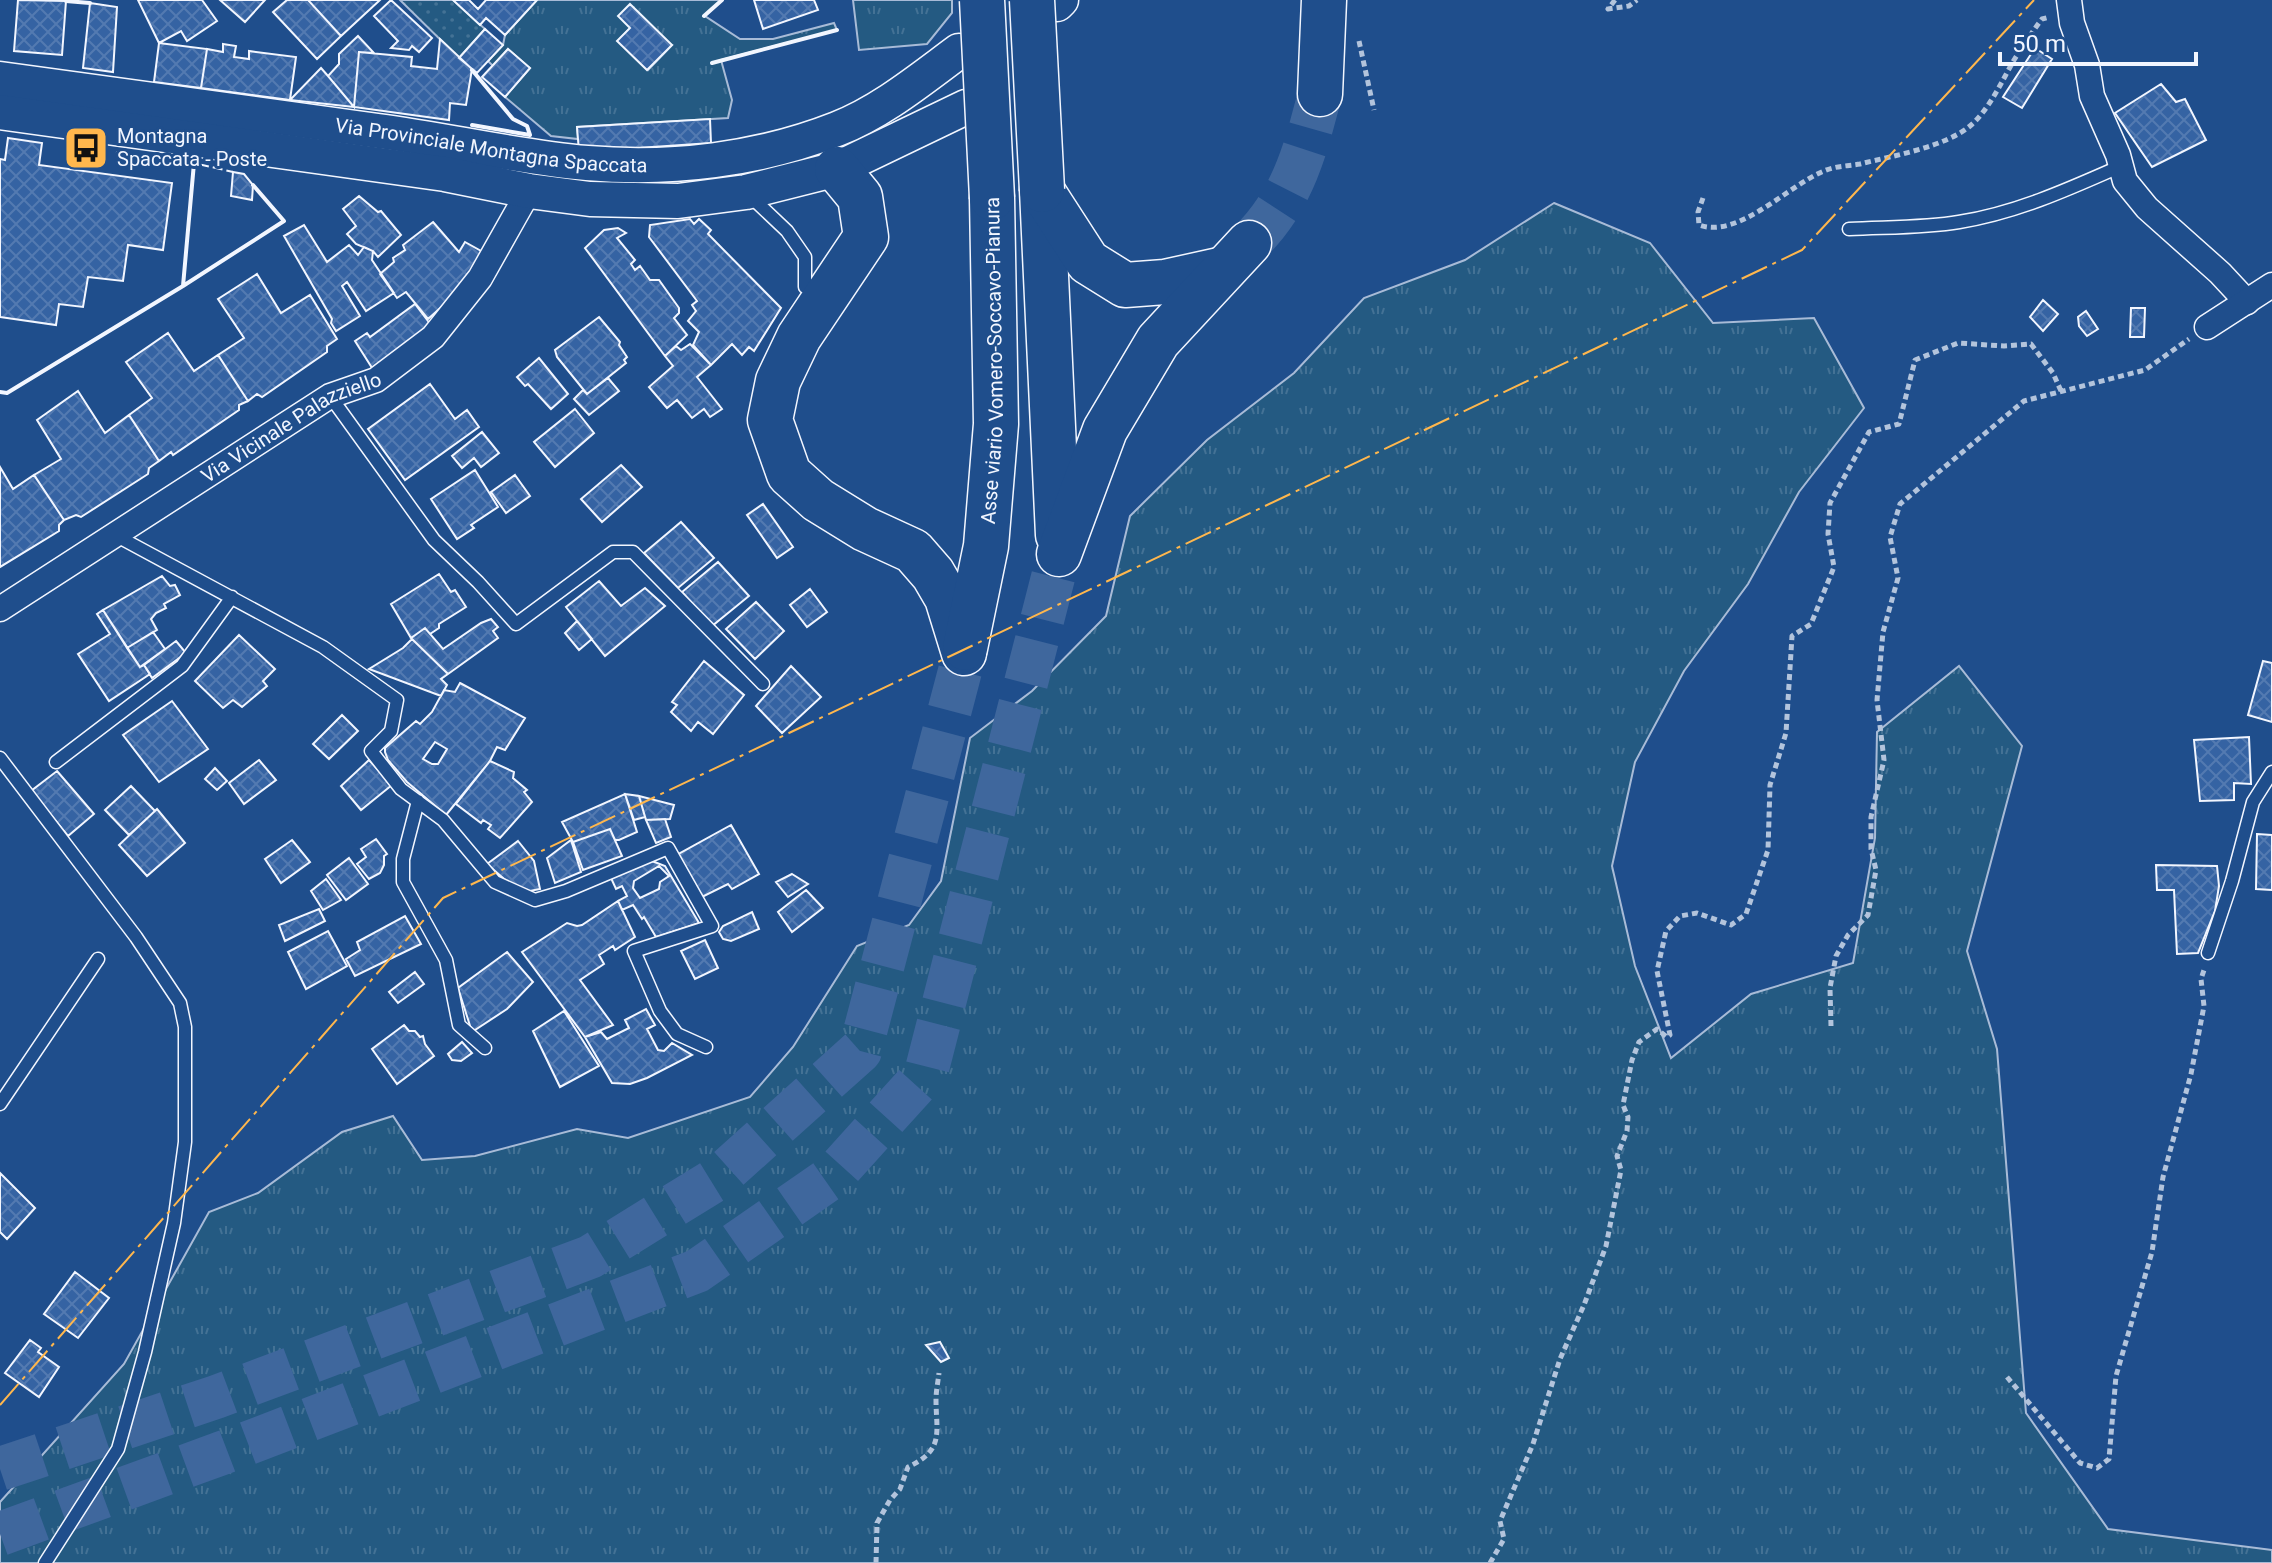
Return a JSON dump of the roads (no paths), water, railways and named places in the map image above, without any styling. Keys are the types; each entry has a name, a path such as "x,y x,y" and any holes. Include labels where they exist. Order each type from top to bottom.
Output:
{"highway":[{"name":"Asse viario Vomero-Soccavo-Pianura","path":"837,169 860,197 866,237 799,337 778,381 770,420 789,474 818,500 865,529 913,551 933,574 947,598 962,662 986,546 996,424 992,198 982,0"},
{"path":"1042,190 1088,262 1125,285 1165,282 1237,256 1158,341 1105,430 1059,554 1042,190 1050,1"},
{"path":"1320,94 1323,4"}],"street":[{"path":"2070,6 2072,23 2087,65 2092,96 2125,181 2147,208 2220,273 2247,302"},
{"name":"Via Provinciale Montagna Spaccata","path":"0,79 587,163 664,165 727,159 790,145 839,129 899,95 959,51"},
{"name":"Via Provinciale Montagna Spaccata","path":"0,112 430,172 529,191 590,199 678,201 746,192 837,169 966,107"},
{"name":"Via Vicinale Palazziello","path":"0,609 330,396 376,380 433,337 480,278 529,191"},
{"path":"2207,327 2272,285"}],"lane":[{"path":"1849,229 1958,223 2064,192 2121,166"},
{"path":"746,192 787,231 805,257 805,287"},
{"path":"330,396 434,540 516,624 613,552 633,552 763,684"},
{"path":"115,535 323,647 397,700 391,731 371,751 401,789 443,820 495,882 535,900 566,891 668,848 712,926 634,951 660,1011 677,1034 706,1047"},
{"path":"56,762 182,666 232,597"},
{"path":"0,758 136,937 180,1003 185,1027 185,1142 174,1223 145,1352 118,1449 45,1563"},
{"path":"2208,953 2232,881 2253,802 2272,772"},
{"path":"418,801 403,859 403,882 446,960 459,1025 485,1048"},
{"path":"0,1104 98,959"}],"tunnel":[{"path":"1249,243 1277,210 1287,192 1303,155 1320,94"},
{"path":"0,1534 222,1453 697,1271 832,1177 926,1073 1059,554"},
{"path":"0,1469 216,1397 590,1257 718,1178 860,1051 960,671"}],"place":[{"name":"Montagna Spaccata - Poste","path":"86,148"}]}
